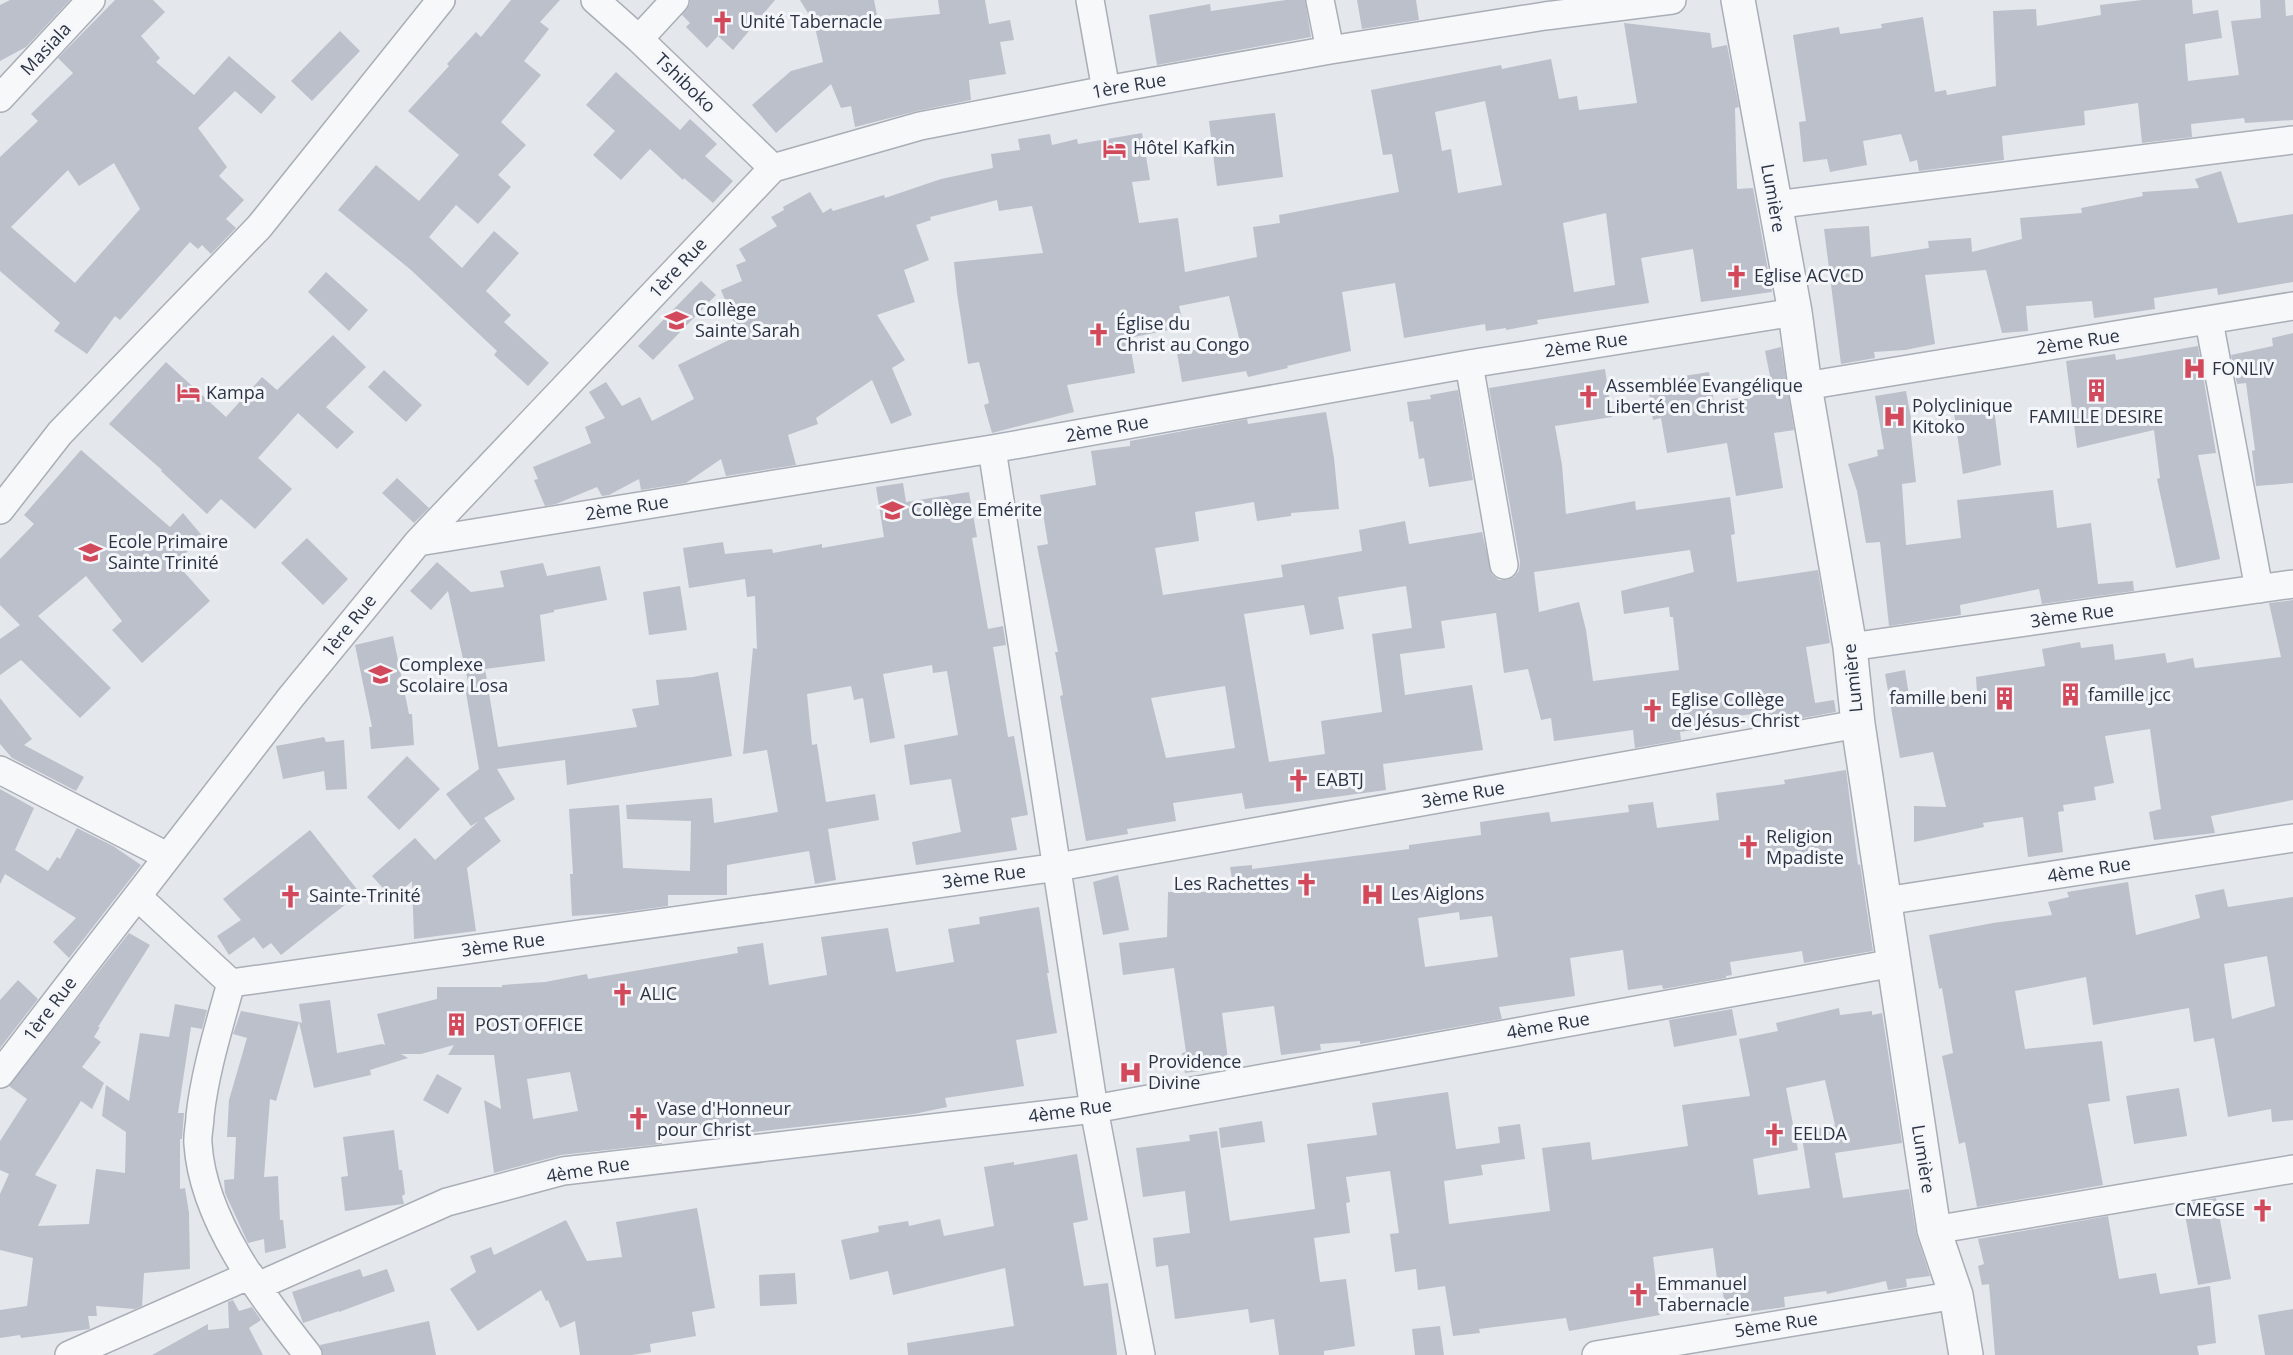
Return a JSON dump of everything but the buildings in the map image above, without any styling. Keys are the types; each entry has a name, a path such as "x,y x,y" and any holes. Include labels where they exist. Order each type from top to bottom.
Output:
{"street":[{"name":"Masiala","path":"0,98 91,0"},
{"path":"0,510 60,433 259,227 441,0"},
{"name":"Tshiboko","path":"595,0 639,39 773,168"},
{"path":"639,39 675,0"},
{"path":"1090,0 1106,90"},
{"path":"1320,0 1329,50"},
{"name":"1ère Rue","path":"0,1074 291,697 418,542 773,168 920,126 1543,8 1672,0"},
{"name":"Lumière","path":"1738,0 1795,312 1805,386 1850,647 1858,724 1934,1230 1956,1295 1966,1355"},
{"path":"1774,205 2293,140"},
{"name":"2ème Rue","path":"1805,386 2293,306"},
{"name":"2ème Rue","path":"418,542 992,449 1469,364 1795,312"},
{"path":"2209,321 2259,589"},
{"path":"1469,364 1504,565"},
{"path":"992,449 1094,1109 1141,1355"},
{"name":"3ème Rue","path":"1850,647 2293,584"},
{"name":"3ème Rue","path":"231,983 1058,867 1858,724"},
{"path":"0,770 167,856"},
{"name":"4ème Rue","path":"1885,901 2293,838"},
{"path":"138,897 231,983 203,1084 198,1143 208,1196 232,1246 308,1355"},
{"name":"4ème Rue","path":"69,1355 447,1202 563,1172 1094,1109 1894,963"},
{"path":"1934,1230 2293,1169"},
{"name":"5ème Rue","path":"1596,1355 1956,1295"}],"place":[{"name":"Unité Tabernacle","path":"722,22"},
{"name":"Hôtel Kafkin","path":"1115,148"},
{"name":"Eglise ACVCD","path":"1736,276"},
{"name":"Collège Sainte Sarah","path":"677,320"},
{"name":"Église du Christ au Congo","path":"1098,334"},
{"name":"FONLIV","path":"2194,369"},
{"name":"FAMILLE DESIRE","path":"2096,391"},
{"name":"Kampa","path":"188,393"},
{"name":"Assemblée Evangélique Liberté en Christ","path":"1588,396"},
{"name":"Polyclinique Kitoko","path":"1894,416"},
{"name":"Collège Emérite","path":"893,510"},
{"name":"Ecole Primaire Sainte Trinité","path":"90,552"},
{"name":"Complexe Scolaire Losa","path":"381,675"},
{"name":"famille jcc","path":"2070,695"},
{"name":"famille beni","path":"2005,698"},
{"name":"Eglise Collège de Jésus- Christ","path":"1653,710"},
{"name":"EABTJ","path":"1298,780"},
{"name":"Religion Mpadiste","path":"1748,847"},
{"name":"Les Rachettes","path":"1307,884"},
{"name":"Les Aiglons","path":"1373,894"},
{"name":"Sainte-Trinité","path":"291,896"},
{"name":"ALIC","path":"622,994"},
{"name":"POST OFFICE","path":"457,1025"},
{"name":"Providence Divine","path":"1130,1072"},
{"name":"Vase d'Honneur pour Christ","path":"639,1119"},
{"name":"EELDA","path":"1775,1134"},
{"name":"CMEGSE","path":"2263,1210"},
{"name":"Emmanuel Tabernacle","path":"1639,1294"}]}
